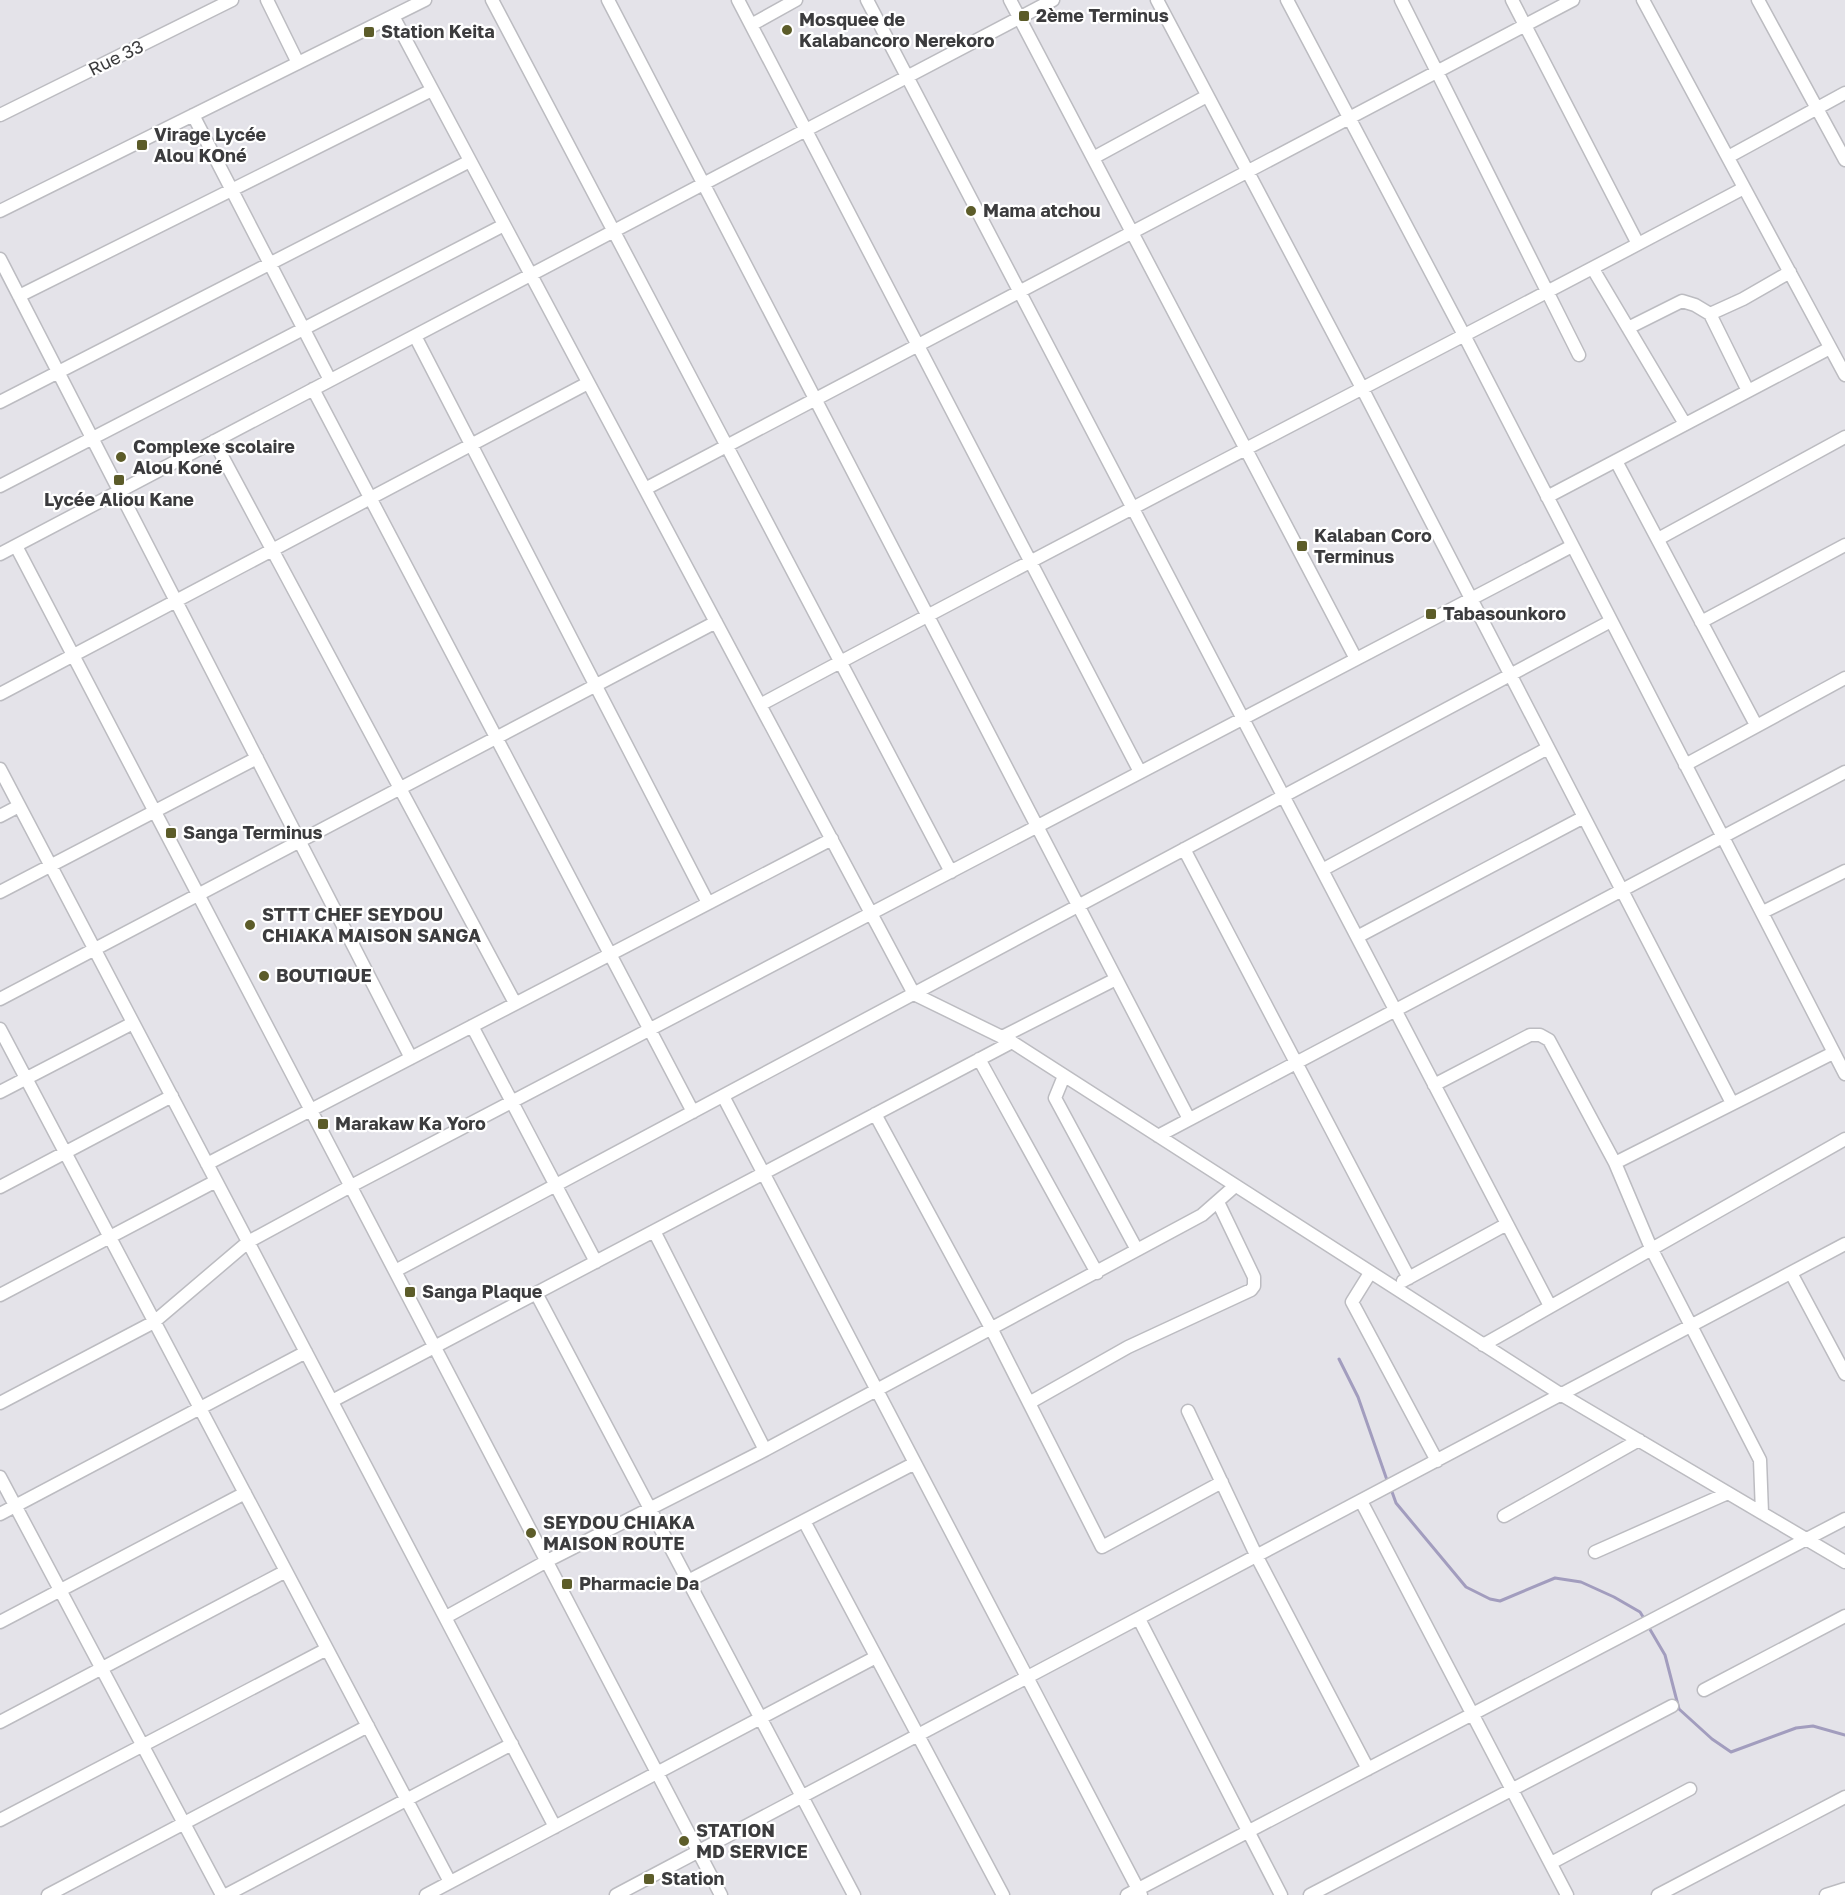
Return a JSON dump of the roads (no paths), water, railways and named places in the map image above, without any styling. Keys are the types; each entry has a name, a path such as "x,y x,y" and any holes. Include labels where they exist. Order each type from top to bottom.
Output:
{"street":[{"name":"Rue 33","path":"0,115 232,0"},
{"path":"267,0 298,63"},
{"path":"0,211 425,0"},
{"path":"492,0 951,872"},
{"path":"608,0 1189,1119"},
{"path":"738,0 1140,772"},
{"path":"751,25 796,0"},
{"path":"867,0 1550,1306"},
{"path":"1010,0 1356,659"},
{"path":"0,554 1053,0"},
{"path":"1157,0 1362,388 1732,1103"},
{"path":"1287,0 1465,337 1845,1074"},
{"path":"1401,0 1579,355"},
{"path":"1512,0 1638,244"},
{"path":"645,489 1573,0"},
{"path":"1643,0 1830,348 1844,368"},
{"path":"1758,0 1845,160"},
{"path":"393,16 915,994 1007,1040 1562,1395 1845,1562"},
{"path":"19,297 432,90"},
{"path":"1728,157 1845,93"},
{"path":"1093,158 1207,96"},
{"path":"194,115 330,380"},
{"path":"0,402 470,161"},
{"path":"760,705 1245,447 1465,337 1744,188"},
{"path":"0,486 504,225"},
{"path":"0,259 411,1058"},
{"path":"1593,268 1686,424"},
{"path":"1710,314 1743,299 1790,272"},
{"path":"1628,328 1682,302 1695,305 1710,314 1748,391"},
{"path":"415,336 708,903"},
{"path":"1547,497 1830,348"},
{"path":"0,693 588,383"},
{"path":"313,389 693,1112"},
{"path":"1658,540 1845,437"},
{"path":"214,441 515,1004"},
{"path":"1616,460 1756,725"},
{"path":"1701,622 1845,545"},
{"path":"16,546 721,1895"},
{"path":"0,1403 154,1322 248,1242 1572,546"},
{"path":"395,1271 1611,621"},
{"path":"0,999 716,622"},
{"path":"1685,765 1845,678"},
{"path":"1322,870 1548,748"},
{"path":"0,892 257,758"},
{"path":"0,769 555,1827"},
{"path":"1158,1136 1845,772"},
{"path":"0,816 20,806"},
{"path":"1357,937 1584,817"},
{"path":"207,1164 832,839"},
{"path":"1184,849 1298,1062 1409,1278"},
{"path":"1763,912 1845,871"},
{"path":"332,1401 979,1059 1007,1040 1116,979"},
{"path":"0,1092 133,1023"},
{"path":"472,1026 596,1262"},
{"path":"0,1029 450,1882"},
{"path":"1434,1085 1530,1035 1550,1040 1615,1163 1651,1248 1760,1460 1762,1513"},
{"path":"1615,1163 1833,1053"},
{"path":"979,1059 1097,1273"},
{"path":"1064,1076 1054,1098 1137,1250"},
{"path":"0,1187 172,1096"},
{"path":"723,1096 1028,1678 1136,1893 1845,1519"},
{"path":"875,1114 992,1330 1102,1547 1222,1482"},
{"path":"1483,1345 1845,1139"},
{"path":"0,1295 216,1181"},
{"path":"446,1617 547,1561 765,1450 1097,1273 1202,1215 1235,1186"},
{"path":"1029,1403 1128,1347 1251,1290 1256,1282 1218,1202"},
{"path":"1394,1288 1507,1224"},
{"path":"654,1231 765,1450"},
{"path":"616,1895 1845,1244"},
{"path":"1370,1273 1352,1302 1437,1461"},
{"path":"1791,1273 1845,1374"},
{"path":"536,1293 854,1895"},
{"path":"0,1514 306,1352"},
{"path":"1188,1411 1257,1557 1368,1769"},
{"path":"1504,1516 1639,1440"},
{"path":"688,1581 915,1463"},
{"path":"0,1477 224,1895 512,1744"},
{"path":"0,1622 245,1493"},
{"path":"1595,1552 1728,1493"},
{"path":"1361,1502 1567,1895"},
{"path":"804,1521 1003,1895"},
{"path":"0,1722 286,1571"},
{"path":"1139,1619 1281,1895"},
{"path":"1704,1690 1844,1619"},
{"path":"0,1820 327,1649"},
{"path":"429,1894 876,1657"},
{"path":"1310,1895 1672,1706"},
{"path":"48,1895 368,1726"},
{"path":"1551,1863 1690,1789"},
{"path":"1658,1895 1845,1797"},
{"path":"1826,1895 1845,1889"}],"waterway":[{"path":"1339,1359 1358,1397 1388,1483"},
{"path":"1391,1489 1396,1503 1466,1587 1490,1599 1500,1601 1555,1578 1581,1582 1640,1612 1645,1620"},
{"path":"1648,1626 1665,1655 1679,1709 1712,1739 1731,1752 1796,1728 1813,1726 1845,1735"}],"place":[{"name":"2ème Terminus","path":"1024,16"},
{"name":"Mosquee de Kalabancoro Nerekoro","path":"787,30"},
{"name":"Station Keita","path":"369,32"},
{"name":"Virage Lycée Alou KOné","path":"142,145"},
{"name":"Mama atchou","path":"971,211"},
{"name":"Complexe scolaire Alou Koné","path":"121,457"},
{"name":"Lycée Aliou Kane","path":"119,480"},
{"name":"Kalaban Coro Terminus","path":"1302,546"},
{"name":"Tabasounkoro","path":"1431,614"},
{"name":"Sanga Terminus","path":"171,833"},
{"name":"STTT CHEF SEYDOU CHIAKA MAISON SANGA","path":"250,925"},
{"name":"BOUTIQUE","path":"264,976"},
{"name":"Marakaw Ka Yoro","path":"323,1124"},
{"name":"Sanga Plaque","path":"410,1292"},
{"name":"SEYDOU CHIAKA MAISON ROUTE","path":"531,1533"},
{"name":"Pharmacie Da","path":"567,1584"},
{"name":"STATION MD SERVICE","path":"684,1841"},
{"name":"Station","path":"649,1879"}]}
